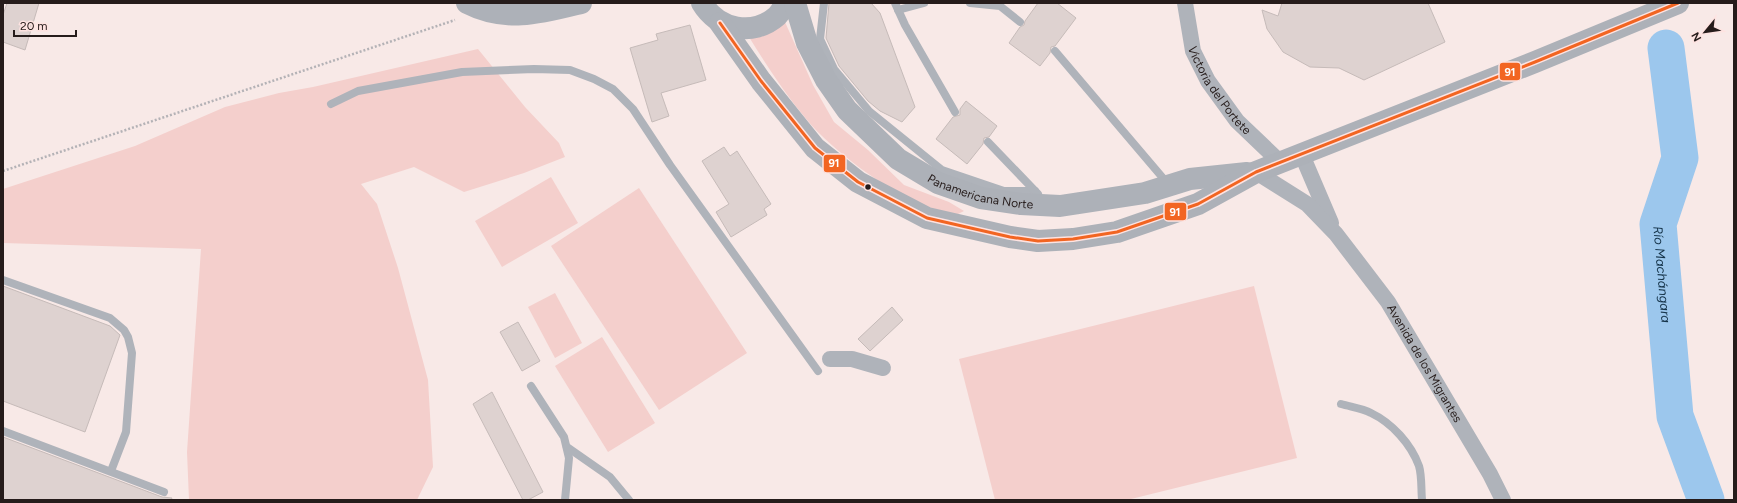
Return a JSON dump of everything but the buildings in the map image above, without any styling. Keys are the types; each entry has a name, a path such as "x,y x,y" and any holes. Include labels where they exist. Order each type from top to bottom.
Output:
{"main road":[{"path":"475,7 510,16 536,13 582,3"},
{"name":"Panamericana Norte","path":"706,11 735,28 750,29 765,24 778,15 786,3"},
{"name":"Panamericana Norte","path":"795,3 806,43 826,80 847,110 898,159 938,183 981,198 1021,204 1042,198 1060,206 1145,193 1190,179 1256,172"},
{"name":"Panamericana Norte","path":"706,11 814,148 858,182 927,218 1010,237 1038,241 1074,239 1117,232 1198,204 1256,172 1535,62 1678,3"}],"street":[{"name":"Victoria del Portete","path":"1185,3 1193,51 1208,80 1237,121 1281,163"},
{"path":"1302,154 1336,234"},
{"path":"1256,172 1307,204 1336,234"},
{"name":"Avenida de los Migrantes","path":"1336,234 1388,302 1490,474 1503,500"},
{"path":"830,358 852,359 883,368"}],"lane":[{"path":"824,3 820,39 834,69 869,111 942,170 1004,191 1042,198"},
{"path":"924,3 897,6 905,25 955,112"},
{"path":"970,3 1000,6 1020,22"},
{"path":"1055,51 1168,185"},
{"path":"331,104 358,91 462,72 534,69 570,70 594,79 613,89 633,109 675,171 818,371"},
{"path":"988,142 1042,198"},
{"path":"3,280 110,318 118,323 128,337 132,353 126,432 111,471"},
{"path":"531,386 564,437 569,458 565,500"},
{"path":"1341,404 1376,416 1393,427 1404,439 1420,468 1422,500"},
{"path":"3,430 164,492"},
{"path":"566,446 610,477 629,500"}],"path":[{"path":"3,171 475,7"}],"shaded area":[{"path":"785,22 813,85 834,122 868,150 904,185 949,202 964,211 954,216 922,205 908,198 860,168 818,132 784,90 749,37"},
{"path":"478,49 525,107 559,143 565,157 524,173 464,192 414,167 361,184 377,204 398,268 428,380 433,467 417,500 189,500 187,452 201,249 3,243 3,189 135,146 225,107 279,93 313,87"},
{"path":"551,177 578,223 502,267 475,221"},
{"path":"639,188 747,353 659,410 551,246"},
{"path":"1254,286 1297,458 1127,500 995,500 959,359"},
{"path":"555,293 582,343 555,358 528,307"},
{"path":"602,337 655,423 608,452 555,366"}],"waterway":[{"name":"Río Machángara","path":"1666,48 1680,158 1658,224 1675,416 1706,500"}],"transit line":[{"name":"91","path":"720,23 761,81 815,148 858,182 927,218 1010,237 1038,241 1073,239 1117,232 1198,204 1256,172 1535,62 1678,3"}]}
